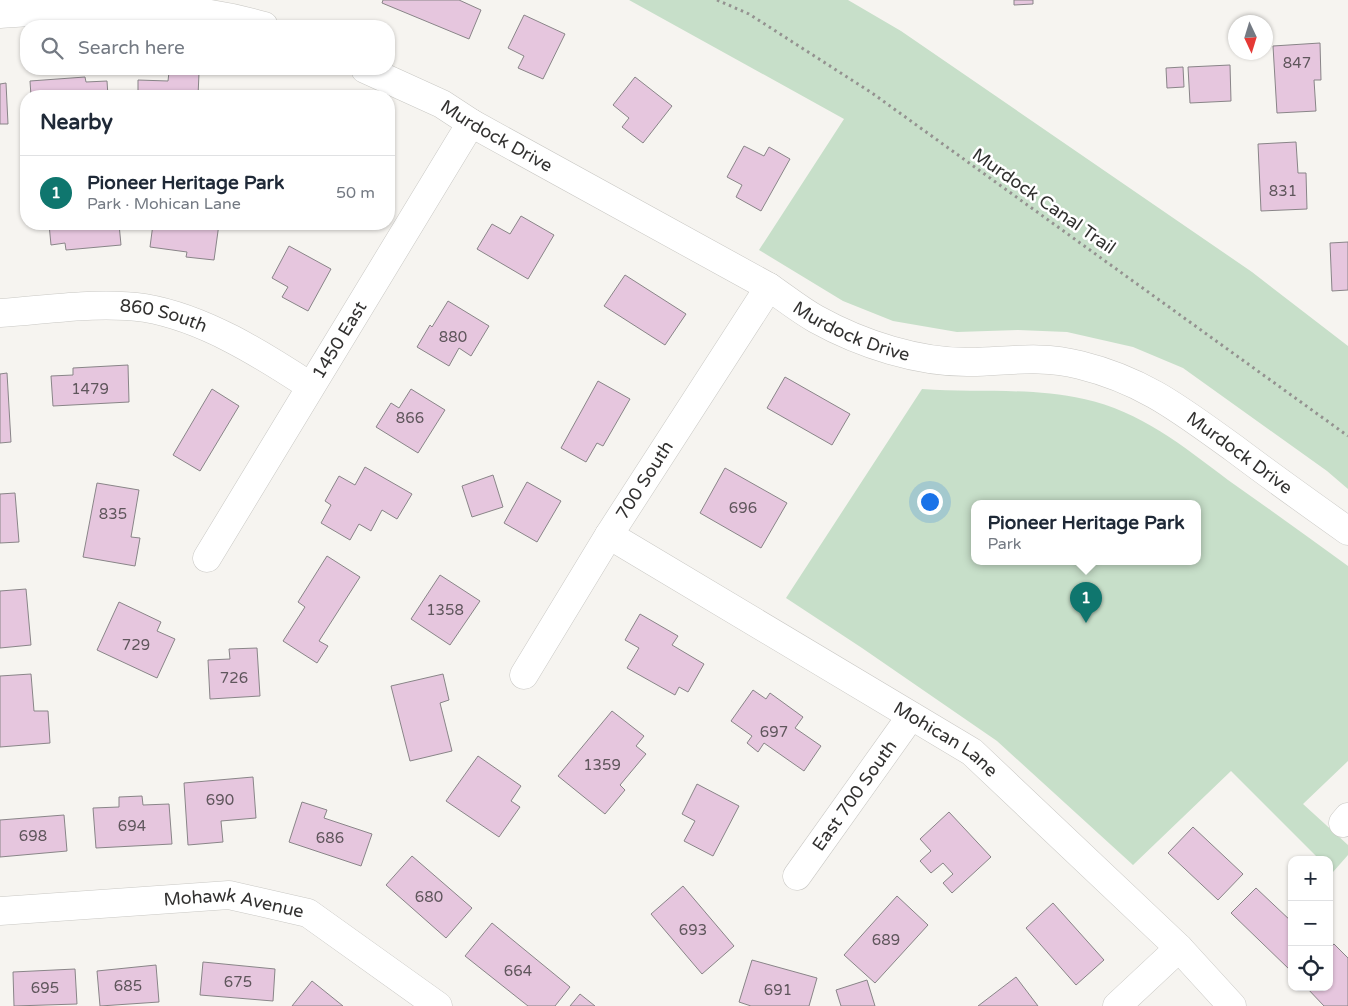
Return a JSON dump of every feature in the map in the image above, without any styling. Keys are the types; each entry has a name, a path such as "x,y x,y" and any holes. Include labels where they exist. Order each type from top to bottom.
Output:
{"street":[{"path":"0,14 148,6 225,16 241,20"},
{"name":"Murdock Drive","path":"378,75 442,104 471,123 769,287 816,319 852,336 913,356 971,362 1020,358 1052,360 1080,365 1122,378 1180,408 1348,531"},
{"name":"1450 East","path":"208,558 310,386 471,123"},
{"name":"700 South","path":"524,675 609,535 769,287"},
{"name":"860 South","path":"0,313 108,306 144,308 173,314 206,328 277,365 310,386"},
{"name":"Mohican Lane","path":"609,535 972,752 1179,948 1232,1006"},
{"name":"East 700 South","path":"797,876 911,716"},
{"name":"Mohawk Avenue","path":"0,911 229,895 308,913 438,1006"},
{"path":"1117,1006 1179,948"}],"path":[{"name":"Murdock Canal Trail","path":"717,0 749,14 872,93 1348,436"}],"green space":[{"path":"629,0 848,0 901,31 1252,272 1348,346 1348,489 1327,471 1183,368 1133,347 1067,332 1018,330 957,332 893,321 843,301 759,250 844,119"},
{"path":"922,389 1064,395 1084,399 1124,412 1160,431 1348,566 1348,761 1303,804 1348,845 1348,855 1333,872 1333,856 1316,856 1231,771 1133,865 997,741 786,598"}],"building":[{"path":"383,0 459,0 481,10 469,39 382,3"},
{"path":"1014,0 1033,0 1033,4 1014,5"},
{"path":"524,15 565,34 543,79 518,68 524,56 508,48"},
{"path":"1320,43 1321,80 1314,80 1316,111 1277,113 1273,46"},
{"path":"1230,65 1231,101 1190,103 1188,67"},
{"path":"1183,67 1184,87 1167,88 1166,68"},
{"path":"169,75 199,75 198,90 138,90 138,80 168,81"},
{"path":"85,77 86,82 107,81 108,90 31,90 30,81"},
{"path":"635,77 672,106 643,143 622,127 629,118 613,105"},
{"path":"6,83 8,124 0,124 0,84"},
{"path":"1296,142 1298,173 1306,173 1307,209 1261,211 1258,144"},
{"path":"744,146 764,156 769,147 790,159 761,211 736,197 742,185 727,177"},
{"path":"521,216 554,235 528,279 477,249 492,224 510,234"},
{"path":"50,230 120,230 121,245 66,250 65,243 51,245"},
{"path":"152,230 218,230 214,260 186,257 187,252 150,247"},
{"path":"1348,242 1348,290 1332,291 1330,243"},
{"path":"289,246 331,269 308,311 282,297 288,287 272,278"},
{"path":"625,275 686,314 665,345 604,306"},
{"path":"448,301 489,326 471,356 459,348 449,366 417,347 430,325 432,327"},
{"path":"128,365 129,402 53,406 51,376 73,375 73,368"},
{"path":"7,373 11,442 0,443 0,374"},
{"path":"785,377 850,414 832,445 767,408"},
{"path":"598,381 630,399 603,446 597,443 586,462 561,448"},
{"path":"212,389 239,406 200,471 173,455"},
{"path":"411,389 445,410 418,453 376,427 391,403 399,408"},
{"path":"365,467 412,494 397,519 382,510 371,531 359,524 350,540 321,523 331,505 325,501 339,476 355,485"},
{"path":"725,468 787,503 761,548 700,513"},
{"path":"493,475 503,507 472,517 462,486"},
{"path":"527,482 561,501 537,542 504,523"},
{"path":"97,483 139,490 131,537 140,538 135,566 83,557"},
{"path":"15,493 19,542 0,543 0,494"},
{"path":"327,556 360,577 319,641 328,646 317,663 283,641 305,607 298,602"},
{"path":"440,575 480,601 450,645 411,619"},
{"path":"26,589 31,645 0,648 0,591"},
{"path":"119,602 161,622 157,631 175,639 157,678 97,650"},
{"path":"640,614 678,636 672,645 704,664 688,692 679,687 675,695 627,668 639,648 625,640"},
{"path":"257,648 260,696 210,699 208,660 230,659 229,649"},
{"path":"31,674 34,711 48,711 50,743 0,747 0,676"},
{"path":"443,674 449,700 440,703 452,751 410,761 391,686"},
{"path":"753,690 766,699 770,693 803,717 795,728 821,746 804,771 764,743 758,752 747,743 752,736 731,721"},
{"path":"612,711 644,736 636,746 646,754 620,785 625,790 605,814 558,776"},
{"path":"478,756 521,786 511,801 520,807 499,837 446,801"},
{"path":"253,777 256,818 221,821 223,842 188,845 184,783"},
{"path":"697,784 739,806 713,856 684,841 695,821 682,814"},
{"path":"142,796 143,805 169,804 172,844 96,848 93,808 119,807 119,797"},
{"path":"302,802 327,810 324,818 372,834 361,866 289,842"},
{"path":"949,812 991,857 952,893 943,883 953,874 943,863 931,873 920,861 931,851 920,839"},
{"path":"64,815 67,851 0,857 0,820"},
{"path":"1193,827 1243,874 1218,900 1168,853"},
{"path":"412,856 472,908 446,938 386,885"},
{"path":"683,886 734,946 702,974 651,914"},
{"path":"1256,888 1288,918 1288,968 1231,913"},
{"path":"897,896 928,925 875,983 844,955"},
{"path":"1053,903 1104,960 1076,985 1026,928"},
{"path":"492,923 570,987 555,1006 528,1006 465,956"},
{"path":"1333,945 1348,958 1348,1006 1324,1006 1310,991 1333,991"},
{"path":"752,960 817,978 809,1006 751,1006 739,1002"},
{"path":"203,962 275,969 273,1001 200,995"},
{"path":"156,965 159,1002 100,1006 97,971"},
{"path":"75,969 77,1004 14,1006 13,972"},
{"path":"1016,977 1038,1006 978,1006"},
{"path":"867,980 875,1006 841,1006 836,990"},
{"path":"312,981 343,1006 292,1006"},
{"path":"580,994 595,1006 570,1006"}],"place":[{"name":"Pioneer Heritage Park","path":"1086,623"}]}
